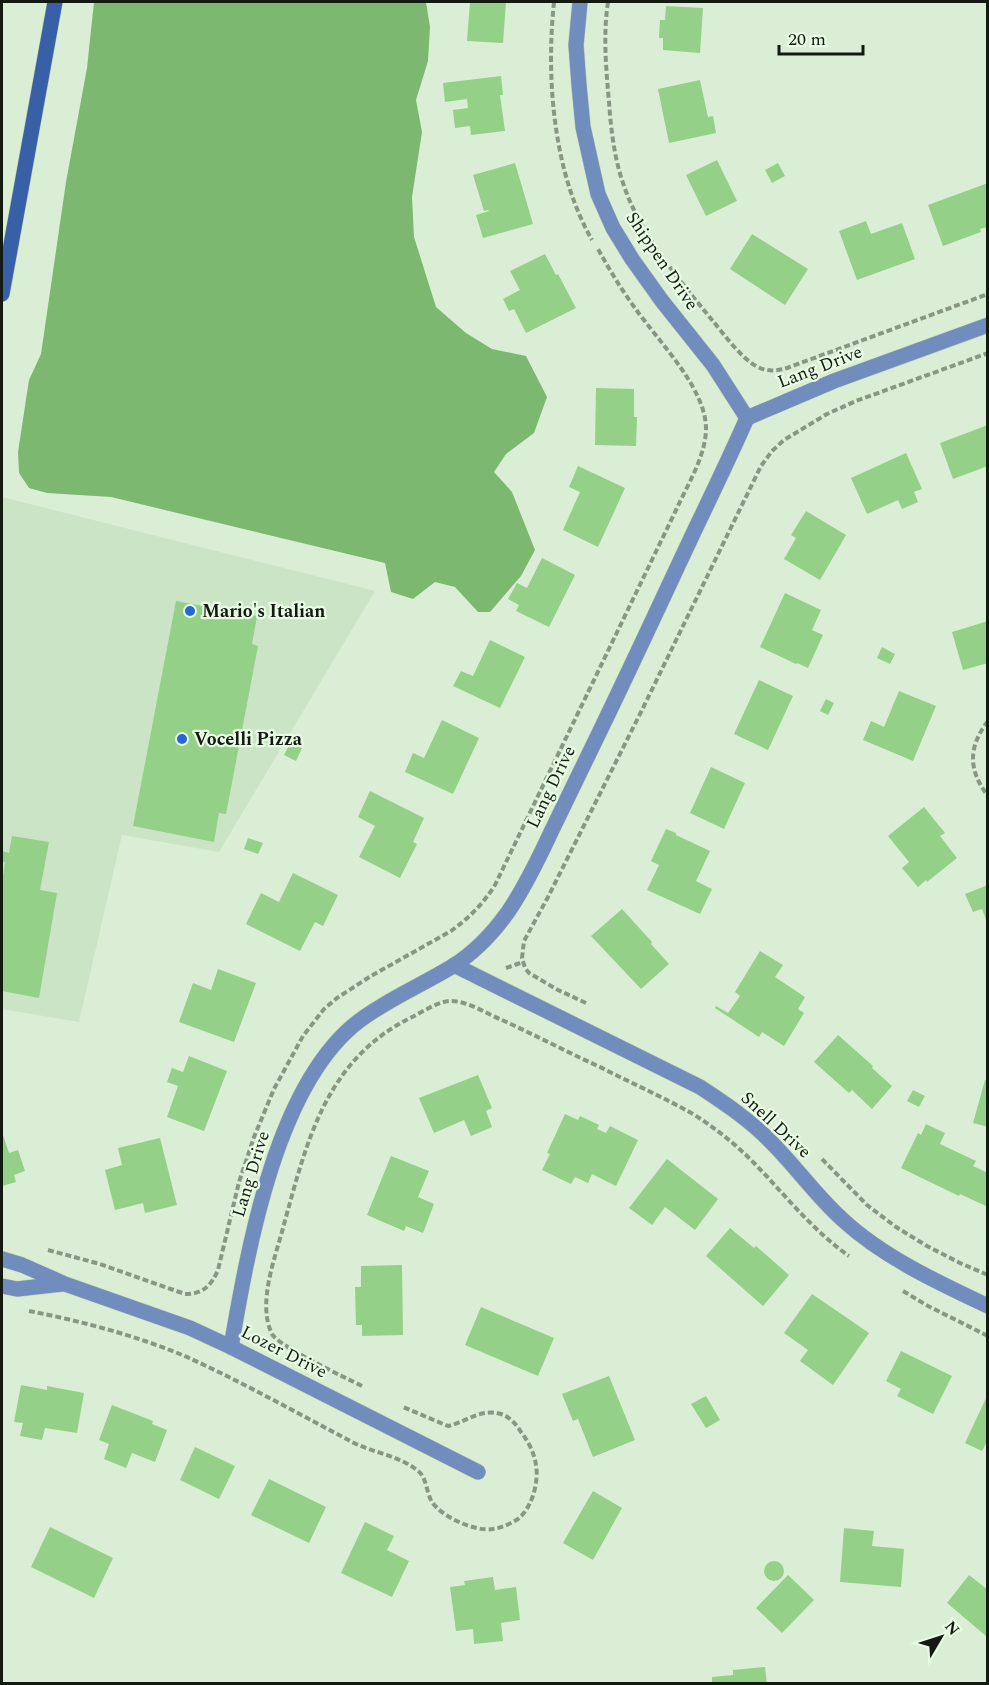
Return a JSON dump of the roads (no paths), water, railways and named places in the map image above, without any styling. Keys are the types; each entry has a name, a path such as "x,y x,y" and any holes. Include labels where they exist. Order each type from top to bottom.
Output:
{"main road":[{"path":"2,294 55,2"}],"street":[{"name":"Shippen Drive","path":"580,2 576,45 579,85 583,127 598,194 613,228 632,259 713,365 747,418"},
{"name":"Lang Drive","path":"231,1347 242,1284 269,1175 294,1106 329,1050 356,1023 376,1009 454,965 478,948 510,910 533,870 623,684 747,418 834,381 987,325"},
{"name":"Snell Drive","path":"454,965 700,1087 752,1124 772,1143 824,1202 864,1238 939,1283 987,1306"},
{"name":"Lozer Drive","path":"2,1259 65,1284 170,1320 231,1347 478,1472"},
{"name":"Lozer Drive","path":"2,1286 17,1289 65,1284"}],"place":[{"name":"Mario's Italian","path":"190,611"},
{"name":"Vocelli Pizza","path":"182,739"}]}
